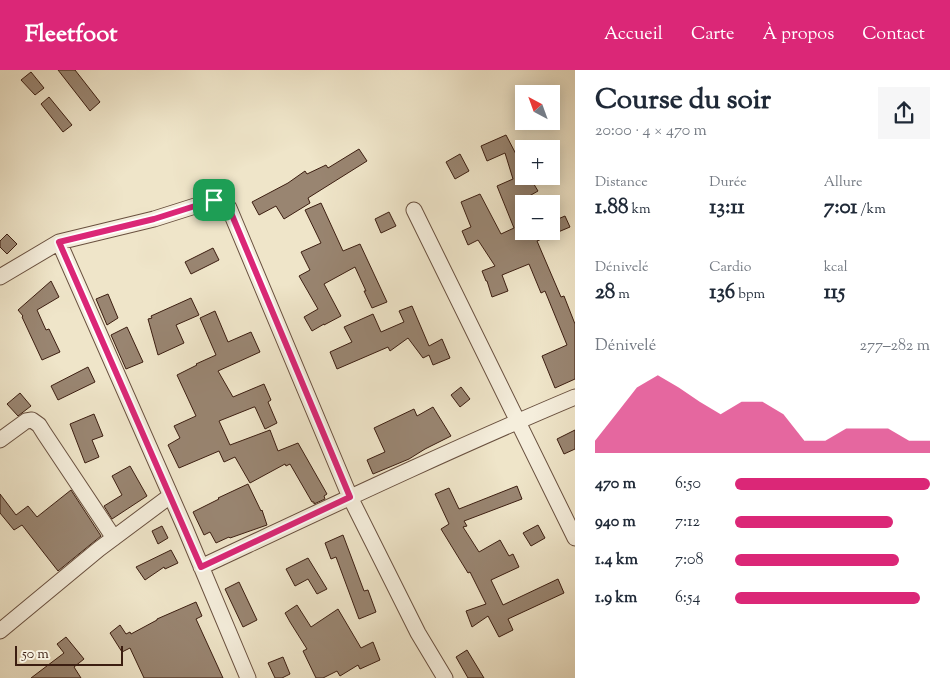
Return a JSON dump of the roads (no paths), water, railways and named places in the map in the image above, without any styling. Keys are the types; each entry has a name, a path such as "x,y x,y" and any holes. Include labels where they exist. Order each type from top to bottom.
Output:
{"street":[{"path":"0,277 59,242 154,219 214,200 220,200 225,203 229,208 350,497 418,633 445,678"},
{"path":"414,210 575,538"},
{"path":"59,242 248,678"},
{"path":"201,567 350,497 575,396"},
{"path":"0,440 26,421 32,420 39,425 114,538"},
{"path":"0,631 114,538 170,496"}]}
